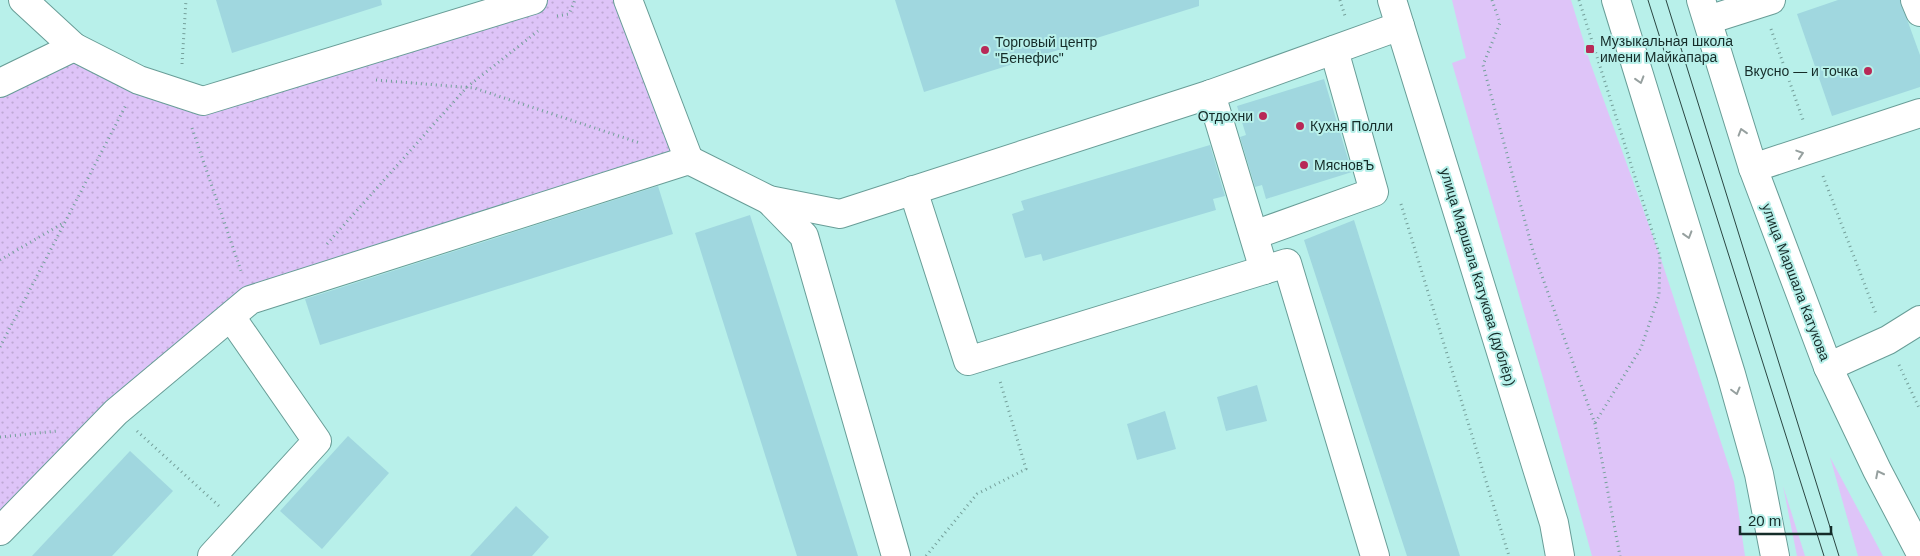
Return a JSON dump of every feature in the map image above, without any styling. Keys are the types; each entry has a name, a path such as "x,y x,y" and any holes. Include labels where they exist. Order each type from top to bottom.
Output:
{"main road":[{"path":"23,0 74,47 139,80 203,101 533,0"},
{"path":"628,0 689,160 769,200 840,214 1210,94 1400,26"},
{"name":"улица Маршала Катукова (дублёр)","path":"1392,0 1554,523 1560,556"},
{"path":"1616,0 1731,374 1758,474 1775,556"},
{"path":"1916,0 1920,12"},
{"path":"1704,10 1766,1"},
{"name":"улица Маршала Катукова","path":"1704,10 1753,168 1828,367 1877,470 1920,552"},
{"path":"0,83 74,47"},
{"path":"1254,235 1374,192 1344,47"},
{"path":"1210,94 1264,270"},
{"path":"1753,168 1813,150 1920,113"},
{"path":"0,531 109,419 241,309 689,160"},
{"path":"913,190 968,361 1287,264 1375,556"},
{"path":"769,200 804,236 896,556"},
{"path":"212,556 317,441 241,309"},
{"path":"1828,367 1888,340 1920,320"}],"path":[{"path":"186,0 180,93 241,309"},
{"path":"556,16 569,14 576,0"},
{"path":"1340,0 1344,47"},
{"path":"1492,0 1500,23 1483,65 1533,251 1595,424 1620,556"},
{"path":"1579,0 1660,256 1659,295 1641,348 1595,424"},
{"path":"1766,1 1813,150 1867,295 1920,410"},
{"path":"325,246 467,87 541,28"},
{"path":"0,347 139,80"},
{"path":"370,80 474,88 642,144"},
{"path":"1400,200 1510,556"},
{"path":"0,260 65,222"},
{"path":"926,556 977,494 1026,469 992,354"},
{"path":"0,437 109,419 240,526"}],"shaded area":[{"path":"533,0 628,0 689,160 250,300 0,524 0,83 74,47 203,101"},
{"path":"1452,0 1571,0 1590,62 1660,256 1734,482 1745,556 1592,556 1452,63 1466,58"},
{"path":"1830,457 1883,556 1858,556"},
{"path":"1783,486 1805,556 1797,556"}],"building":[{"path":"216,0 381,0 382,5 232,53"},
{"name":"Торговый центр \"Бенефис\"","path":"895,0 1199,0 1199,6 924,92"},
{"name":"Вкусно — и точка","path":"1838,0 1900,0 1920,55 1920,87 1832,116 1797,14"},
{"path":"1324,79 1352,172 1266,199 1262,185 1255,187 1240,137 1246,135 1237,106"},
{"path":"1210,145 1225,196 1213,199 1216,210 1043,261 1041,254 1025,258 1012,214 1024,210 1021,201"},
{"path":"658,186 673,234 320,345 305,299"},
{"path":"750,215 858,556 797,556 695,233"},
{"path":"1354,220 1460,556 1407,556 1304,240"},
{"path":"1257,385 1267,421 1226,431 1217,397"},
{"path":"1165,411 1176,449 1137,460 1127,424"},
{"path":"348,436 389,473 322,549 280,511"},
{"path":"130,451 173,491 112,556 32,556"},
{"path":"516,506 549,537 532,556 470,556"}],"tram line":[{"path":"1648,0 1824,556"},
{"path":"1666,0 1839,556"}],"place":[{"name":"Музыкальная школа имени Майкапара","path":"1590,49"},
{"name":"Торговый центр \"Бенефис\"","path":"985,50"},
{"name":"Вкусно — и точка","path":"1868,71"},
{"name":"Отдохни","path":"1263,116"},
{"name":"Кухня Полли","path":"1300,126"},
{"name":"МясновЪ","path":"1304,165"}]}
